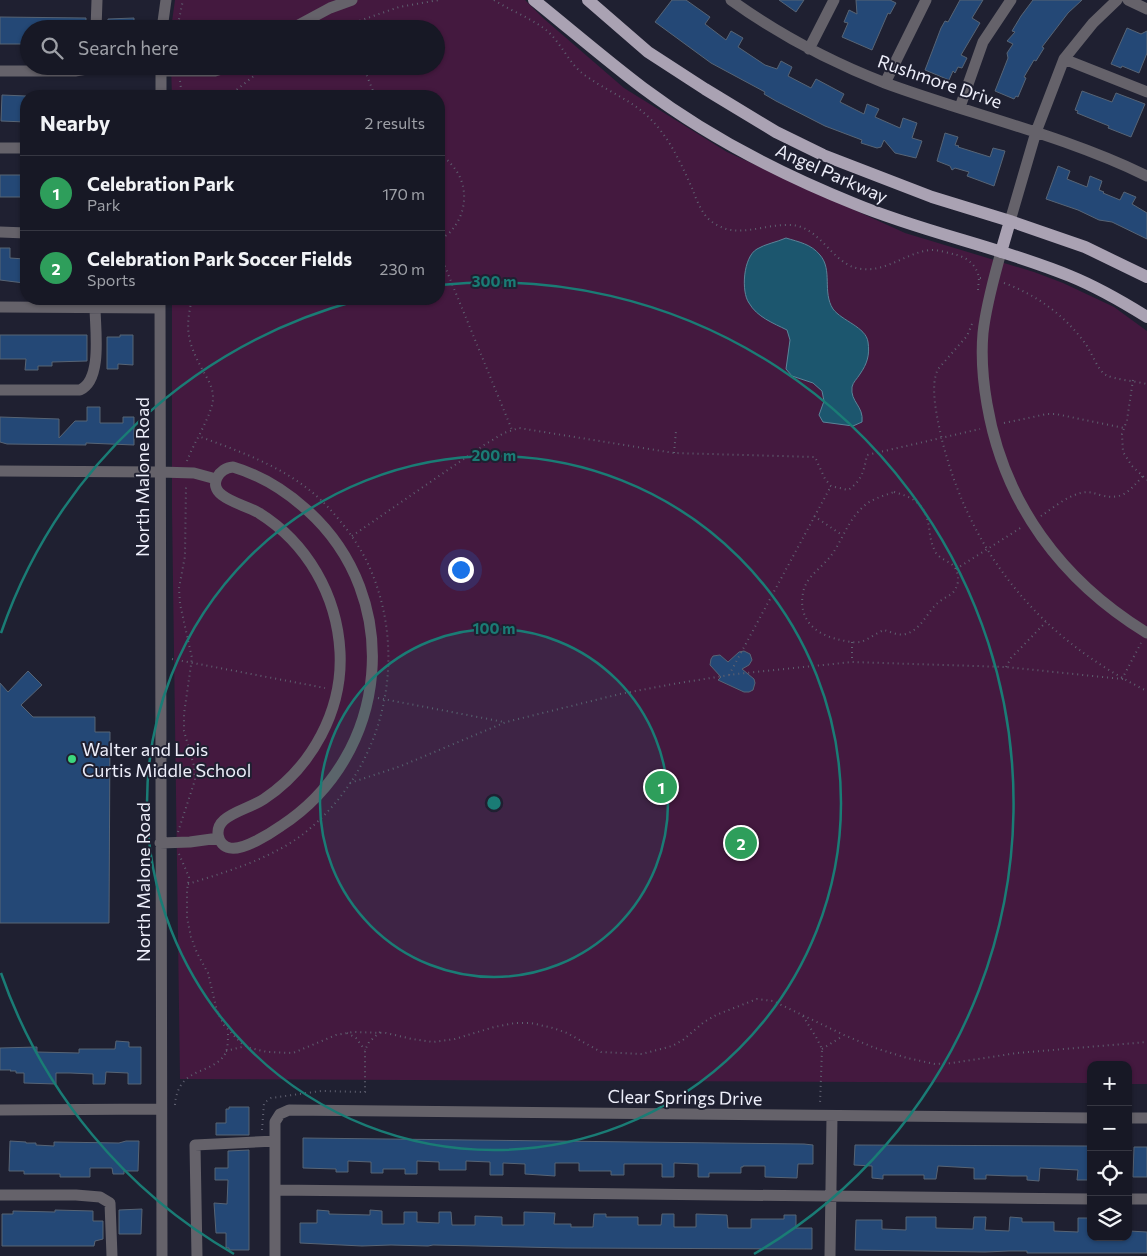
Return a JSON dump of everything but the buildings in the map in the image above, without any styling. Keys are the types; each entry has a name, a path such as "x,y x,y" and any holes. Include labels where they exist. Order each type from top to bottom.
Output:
{"main road":[{"name":"Angel Parkway","path":"534,0 644,88 710,133 785,174 906,224 1002,252 1071,276 1147,317"},
{"name":"Angel Parkway","path":"588,0 648,52 704,89 776,132 823,154 932,197 1010,220 1085,247 1147,277"},
{"path":"1002,252 1010,220"}],"street":[{"path":"96,20 97,0"},
{"path":"163,20 166,0"},
{"path":"308,20 330,8 352,0"},
{"path":"809,49 834,0"},
{"path":"885,83 926,0"},
{"path":"960,107 984,42 1011,0"},
{"path":"1010,220 1036,132 1064,59 1093,23 1117,0"},
{"path":"1128,0 1147,9"},
{"name":"Rushmore Drive","path":"735,1 809,49 885,83 1036,132 1116,161 1147,176"},
{"path":"1064,59 1147,92"},
{"path":"0,71 20,71"},
{"path":"161,75 161,90"},
{"path":"0,148 20,148"},
{"path":"0,232 20,233"},
{"path":"1002,252 993,279 982,350 986,395 1002,462 1031,521 1046,543 1075,578 1110,608 1147,633"},
{"path":"0,308 128,305"},
{"name":"North Malone Road","path":"160,305 162,1256"},
{"path":"0,390 80,390 85,388 90,382 95,362 95,307"},
{"path":"228,468 238,468 254,475 285,492 325,528 345,557 360,589 370,623 373,660 369,697 358,732 342,766 319,795 291,820 259,839 230,848 225,846 218,838 221,822 262,800 276,790 301,766 311,752 328,722 340,672 340,654 338,629 332,604 308,558 272,522 250,508 222,496 216,487 216,479 219,473 228,468"},
{"path":"0,472 160,472 187,473 216,479"},
{"path":"160,844 218,838"},
{"path":"0,1110 161,1110"},
{"name":"Clear Springs Drive","path":"275,1141 275,1122 280,1114 289,1110 1087,1118"},
{"path":"830,1256 832,1116"},
{"path":"1132,1118 1147,1118"},
{"path":"197,1256 195,1145 275,1141 275,1256"},
{"path":"275,1190 1087,1199"},
{"path":"0,1195 76,1195 100,1197 110,1203 112,1256"},
{"path":"1132,1199 1147,1199"}],"path":[{"path":"179,20 182,0"},
{"path":"358,20 398,7 439,0"},
{"path":"494,0 547,31 570,61 584,75 630,101 645,114 672,147 703,213 712,222 728,229 751,229 775,225 798,226 817,236 850,267 862,270 877,269 916,253 931,250 948,252 962,256 976,267 979,278 978,297"},
{"path":"236,90 254,75"},
{"path":"367,75 373,90"},
{"path":"445,159 451,163 462,179 465,198 461,216 451,232 445,236"},
{"path":"445,267 512,430"},
{"path":"979,278 993,279 1018,288 1043,301 1074,329 1087,345 1104,374 1114,378 1147,384"},
{"path":"191,305 187,329 190,344 211,385 213,398 211,410 187,463 185,556 179,588 180,604 192,658 184,714 184,731 194,766 195,780 178,829 178,843 180,856 189,877 187,918 191,937 208,973 217,1011 224,1025 228,1031 246,1046 267,1052 293,1053 336,1035 380,1032 433,1042 455,1039 494,1027 515,1023 531,1023 567,1033 601,1052 642,1054 672,1046 716,1015 757,999 773,1001 875,1048 935,1064 952,1064 1017,1052 1147,1042"},
{"path":"975,318 967,336 938,369 934,387 947,458 963,504 987,549 1013,586 1046,622 1084,654 1147,691"},
{"path":"1133,380 1127,420 1122,434 1123,452 1132,466 1147,480"},
{"path":"352,536 484,445 504,433 519,428 674,453 816,457 825,479 831,486 848,490 861,479 867,455 942,437 1046,414 1056,414 1124,428"},
{"path":"674,453 676,431"},
{"path":"188,884 251,862 284,846 302,835 341,797 357,774 372,743 381,718 389,673 389,644 383,609 369,566 352,536 325,505 285,473 251,456 198,436"},
{"path":"956,569 1073,496 1090,492 1108,497 1123,494 1128,492 1143,476"},
{"path":"729,675 831,486"},
{"path":"894,492 911,497 921,507 927,516 929,538 937,554 950,561 956,569 958,578 956,588 950,596 941,600 916,628 906,634 899,635 884,630 860,642 834,638 816,631 808,622 802,606 803,592 808,580 831,556 846,527 863,507 877,498 894,492"},
{"path":"814,516 842,535"},
{"path":"1006,667 1011,658 1046,622"},
{"path":"1122,678 1147,633"},
{"path":"852,642 852,662"},
{"path":"350,783 401,766 506,722 620,694 729,675 852,662 1006,667 1122,678"},
{"path":"802,1014 822,1049 820,1116"},
{"path":"175,1105 177,1093 191,1074 214,1065 226,1051 228,1031"},
{"path":"261,1136 264,1103 271,1098 321,1091 365,1092 365,1050 369,1042 380,1032"},
{"path":"347,1034 356,1038 365,1050"},
{"path":"822,1049 844,1035"},
{"path":"226,1051 246,1046"}],"shaded area":[{"path":"175,0 525,0 624,88 727,152 905,233 1034,272 1063,283 1114,307 1147,331 1147,1084 1132,1084 1132,1061 1087,1061 1087,1083 180,1079 172,510 172,305 445,305 445,90 172,90 171,75 445,75 445,20 172,20"}],"water":[{"path":"786,238 809,246 820,255 826,267 828,296 833,309 863,332 868,342 869,351 867,359 852,387 853,397 861,412 862,422 853,426 823,422 819,415 824,401 822,391 813,383 792,376 786,369 790,340 787,330 761,316 752,308 746,298 744,283 746,267 752,253 760,247"}],"place":[{"name":"Walter and Lois Curtis Middle School","path":"72,759"},
{"name":"Celebration Park","path":"661,787"},
{"name":"Celebration Park Soccer Fields","path":"741,843"}]}
